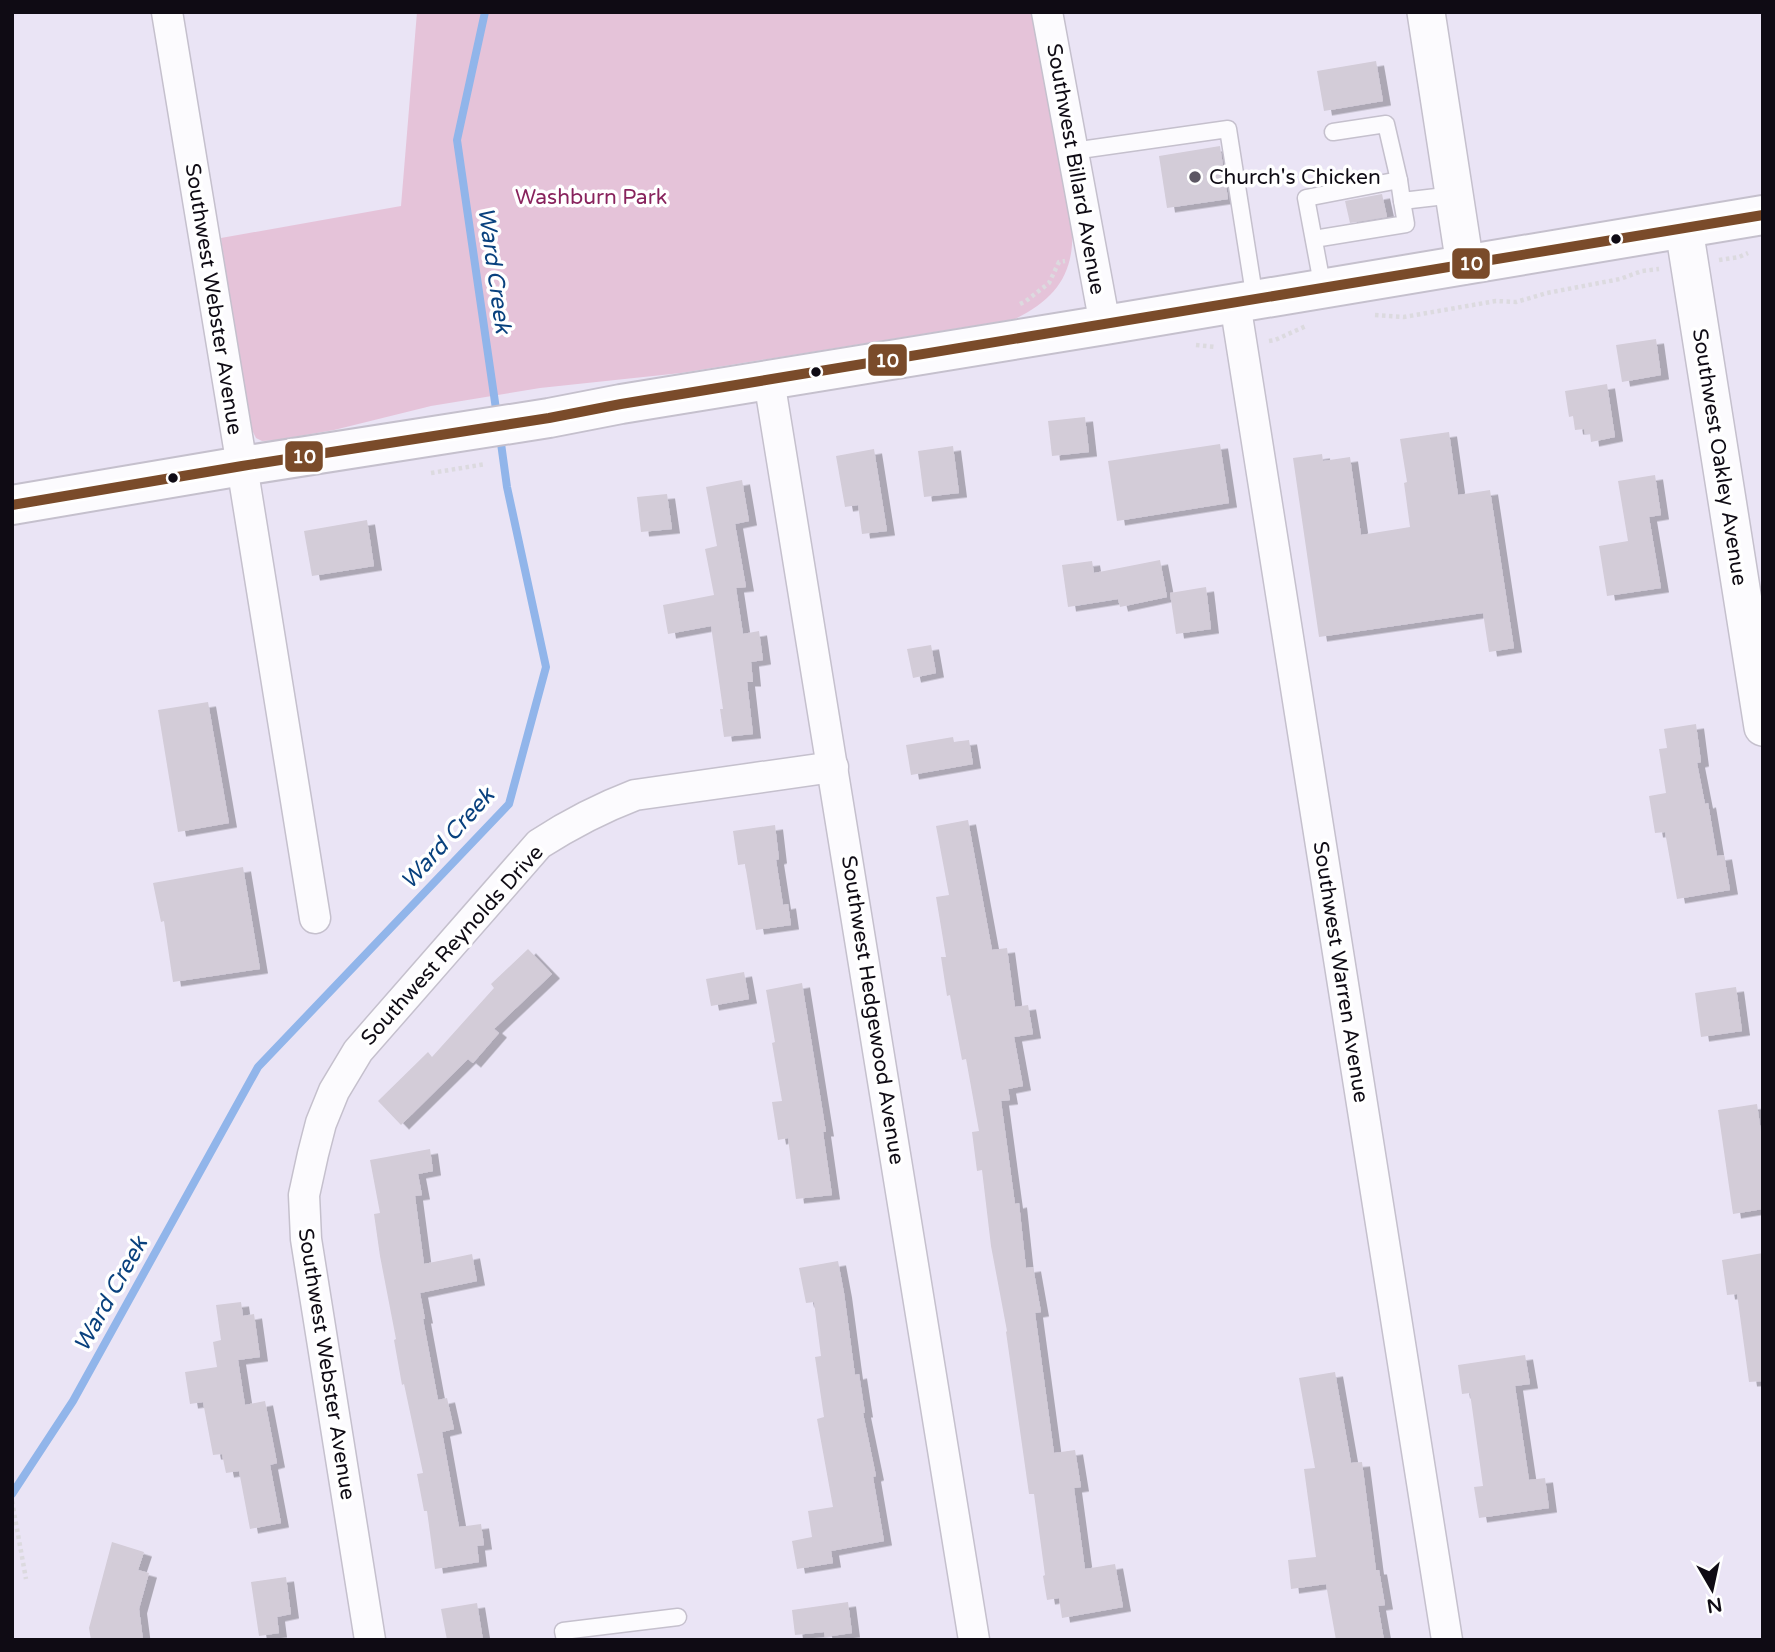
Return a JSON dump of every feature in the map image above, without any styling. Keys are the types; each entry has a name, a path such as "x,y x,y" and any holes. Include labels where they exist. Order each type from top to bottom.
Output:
{"main road":[{"path":"12,505 1245,302 1317,306 1465,265 1687,246 1763,215"}],"street":[{"name":"Southwest Webster Avenue","path":"167,12 315,918"},
{"name":"Southwest Billard Avenue","path":"1047,12 1105,326"},
{"path":"1426,12 1465,265"},
{"name":"Southwest Oakley Avenue","path":"1687,246 1763,727"},
{"name":"Southwest Warren Avenue","path":"1245,302 1227,345 1447,1640"},
{"name":"Southwest Hedgewood Avenue","path":"769,380 974,1640"},
{"name":"Southwest Reynolds Drive","path":"334,1091 358,1051 539,844 567,825 635,795 833,767"},
{"name":"Southwest Webster Avenue","path":"334,1091 321,1123 304,1195 306,1240 370,1640"}],"lane":[{"path":"1314,239 1406,223 1386,124 1333,132"},
{"path":"1073,151 1228,129 1245,302"},
{"path":"1317,306 1314,239 1306,198 1399,180"},
{"path":"1402,201 1454,194"},
{"path":"565,1640 564,1631 678,1617"}],"path":[{"path":"1370,315 1404,317 1496,302 1516,302 1620,279 1642,271 1687,246 1739,257 1750,252"},
{"path":"1227,345 1275,340 1317,306"},
{"path":"12,1501 26,1579"}],"green space":[{"name":"Washburn Park","path":"417,12 1037,12 1072,227 1070,258 1066,271 1060,283 1042,303 1015,319 681,373 540,388 431,406 334,430 262,441 256,438 248,422 221,238 401,206"}],"building":[{"path":"1376,61 1383,101 1324,111 1317,71"},
{"name":"Church's Chicken","path":"1220,146 1228,199 1167,208 1159,156"},
{"path":"1382,194 1387,217 1350,223 1345,201"},
{"path":"1656,339 1661,375 1622,382 1616,345"},
{"path":"1607,384 1615,437 1591,442 1590,433 1585,434 1584,429 1575,430 1573,416 1569,417 1565,391"},
{"path":"1085,417 1089,452 1052,456 1048,421"},
{"path":"1449,432 1458,495 1490,490 1514,648 1489,652 1483,613 1319,637 1293,458 1322,454 1323,461 1350,457 1361,535 1410,527 1404,483 1407,482 1400,439"},
{"path":"1220,444 1229,503 1117,521 1108,461"},
{"path":"953,446 959,493 924,497 918,451"},
{"path":"874,449 887,531 862,534 858,505 845,507 836,456"},
{"path":"1655,475 1661,515 1649,517 1661,588 1607,596 1599,546 1628,541 1618,481"},
{"path":"742,480 749,521 735,524 746,587 736,588 743,634 759,631 763,660 751,662 753,682 747,682 753,734 724,737 720,709 723,709 711,626 668,634 663,605 714,595 705,549 717,546 706,487"},
{"path":"667,494 672,529 641,532 637,497"},
{"path":"367,520 374,566 312,576 304,531"},
{"path":"1160,560 1167,597 1120,607 1118,599 1068,607 1062,565 1092,561 1094,573"},
{"path":"1206,587 1211,629 1176,634 1170,593"},
{"path":"931,645 936,673 913,678 907,649"},
{"path":"208,702 229,823 178,832 158,710"},
{"path":"1696,724 1701,762 1697,763 1705,804 1708,803 1717,856 1724,855 1730,890 1677,899 1665,832 1655,833 1649,796 1666,793 1659,749 1667,748 1664,729"},
{"path":"953,737 954,742 969,740 973,764 911,775 906,745"},
{"path":"968,820 992,950 1007,948 1015,1007 1028,1005 1033,1034 1014,1037 1023,1086 1008,1089 1010,1100 1001,1101 1015,1204 1019,1203 1026,1268 1033,1267 1041,1312 1035,1313 1054,1453 1075,1450 1081,1487 1074,1488 1085,1569 1115,1564 1123,1607 1062,1618 1059,1598 1047,1600 1034,1494 1029,1494 982,1170 977,1171 972,1132 979,1131 966,1059 962,1060 941,957 946,957 936,897 949,895 936,826"},
{"path":"775,825 779,859 776,860 783,905 788,904 791,925 756,930 745,864 738,865 733,831"},
{"path":"243,867 260,969 173,982 164,921 161,922 153,883"},
{"path":"528,949 552,974 494,1029 499,1033 473,1063 468,1059 401,1125 378,1101 428,1052 432,1057 494,988 491,984"},
{"path":"744,972 749,999 711,1006 706,979"},
{"path":"802,983 826,1132 823,1132 832,1195 796,1199 788,1138 778,1140 772,1102 782,1101 766,990"},
{"path":"1736,987 1742,1031 1701,1037 1695,993"},
{"path":"1757,1104 1763,1146 1763,1209 1733,1214 1718,1110"},
{"path":"430,1149 433,1171 418,1174 422,1195 415,1196 424,1264 472,1254 477,1281 420,1293 423,1319 438,1400 447,1398 454,1429 442,1432 459,1527 481,1524 484,1545 477,1546 479,1562 435,1569 427,1511 424,1511 417,1474 423,1473 404,1384 402,1385 380,1256 374,1214 380,1213 370,1160"},
{"path":"1763,1253 1763,1381 1749,1382 1737,1294 1727,1295 1722,1260"},
{"path":"838,1261 855,1375 859,1374 863,1413 876,1476 873,1477 884,1541 831,1551 833,1563 797,1569 792,1541 812,1537 808,1511 833,1507 817,1419 824,1417 815,1357 821,1356 814,1302 806,1303 799,1268"},
{"path":"241,1302 243,1316 254,1314 260,1357 238,1360 245,1405 265,1401 277,1463 270,1465 281,1523 250,1529 239,1471 226,1473 222,1454 213,1455 203,1402 190,1404 185,1372 217,1367 213,1342 221,1340 216,1305"},
{"path":"1525,1355 1530,1384 1515,1386 1529,1480 1545,1478 1549,1508 1479,1518 1474,1487 1483,1486 1470,1393 1462,1394 1458,1365"},
{"path":"1335,1372 1351,1463 1362,1462 1376,1570 1379,1570 1385,1605 1378,1606 1384,1640 1336,1640 1326,1584 1291,1589 1288,1560 1316,1557 1304,1469 1315,1468 1299,1378"},
{"path":"112,1542 144,1552 138,1570 149,1573 139,1609 143,1640 91,1640 89,1628"},
{"path":"286,1577 291,1614 277,1617 279,1633 259,1636 251,1582"},
{"path":"848,1602 852,1633 825,1637 824,1632 795,1635 792,1610"},
{"path":"477,1603 483,1640 447,1640 441,1609"}],"waterway":[{"name":"Ward Creek","path":"485,12 457,140 497,416"},
{"name":"Ward Creek","path":"12,1494 73,1401 258,1067 509,804 546,667 507,487 500,436"}],"transit line":[{"name":"10","path":"12,505 1763,215"}],"place":[{"name":"Church's Chicken","path":"1195,177"}]}
